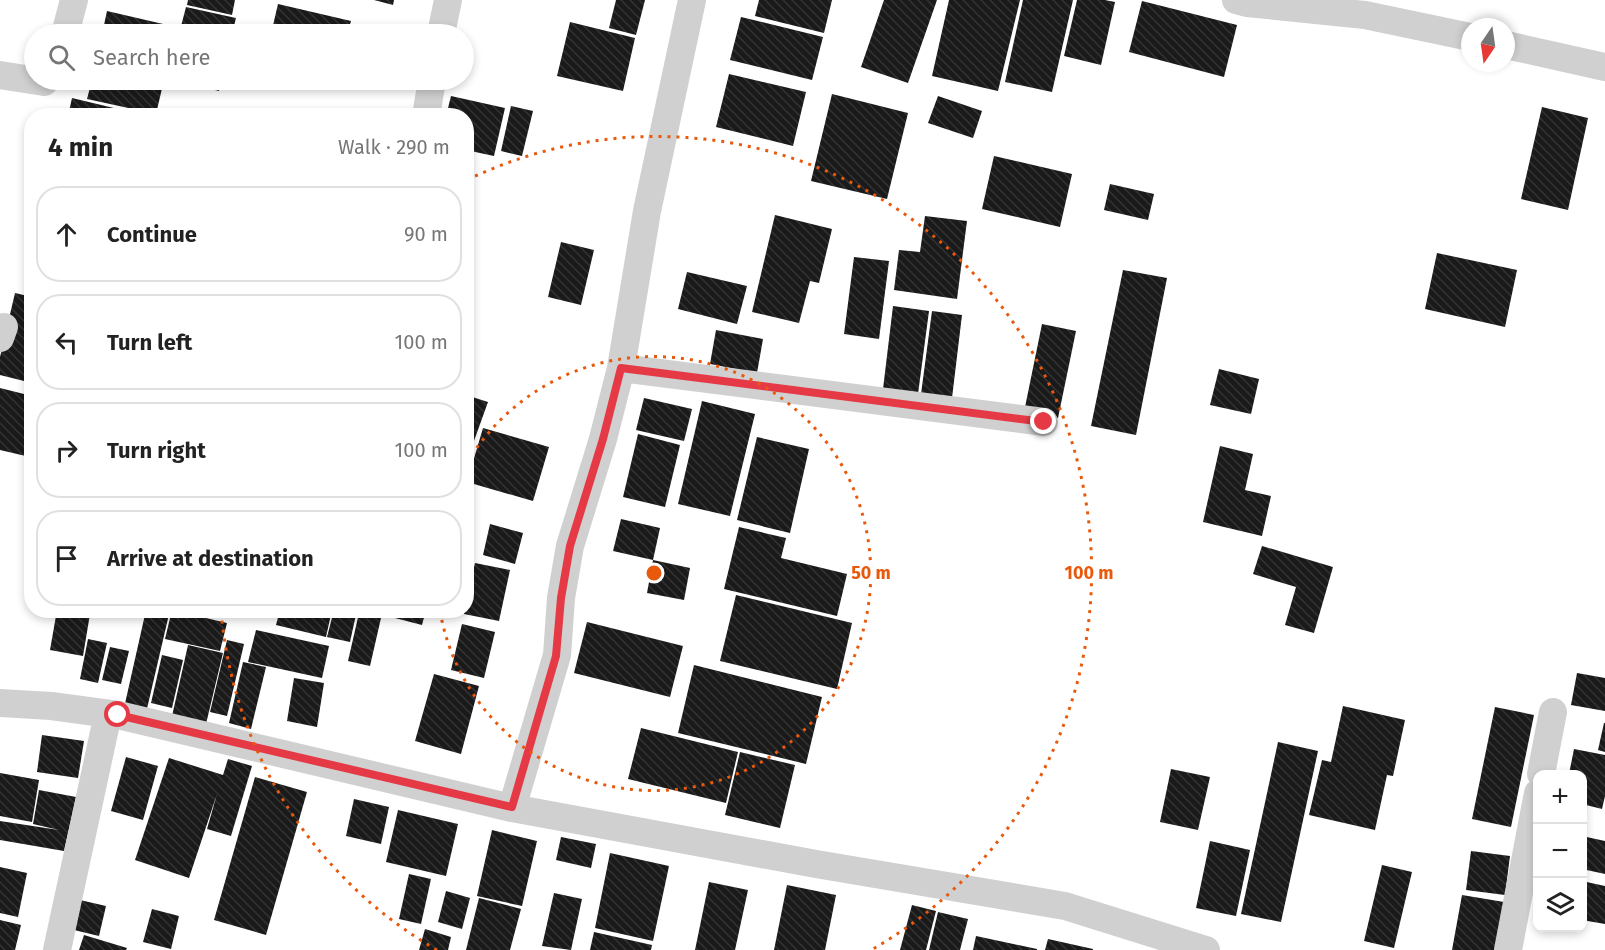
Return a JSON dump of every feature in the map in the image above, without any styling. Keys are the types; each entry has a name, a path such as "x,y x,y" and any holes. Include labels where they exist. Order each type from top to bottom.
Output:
{"street":[{"path":"68,24 74,0"},
{"path":"443,24 448,0"},
{"path":"512,807 556,656 561,598 570,546 603,439 621,368 647,211 692,0"},
{"path":"1236,0 1365,15 1461,36"},
{"path":"1515,47 1605,67"},
{"path":"0,75 24,79"},
{"path":"427,108 430,90"},
{"path":"621,368 1044,422"},
{"path":"0,703 51,706 108,714 512,807 816,864 1065,906 1206,950"},
{"path":"1542,770 1552,712"},
{"path":"57,950 108,714"},
{"path":"1508,950 1533,819"}],"building":[{"path":"188,0 235,0 232,15 187,5"},
{"path":"374,0 394,0 393,5"},
{"path":"616,0 645,0 636,35 609,28"},
{"path":"759,0 832,0 824,33 755,16"},
{"path":"884,0 937,0 908,83 861,67"},
{"path":"949,0 1020,0 998,91 932,76"},
{"path":"1023,0 1073,0 1052,92 1005,82"},
{"path":"1077,0 1115,2 1101,65 1064,56"},
{"path":"1142,1 1237,25 1224,77 1129,52"},
{"path":"278,4 351,21 350,24 273,24"},
{"path":"186,7 236,18 234,24 182,24"},
{"path":"107,11 163,24 104,24"},
{"path":"741,17 823,37 812,80 730,60"},
{"path":"570,22 635,38 623,91 557,76"},
{"path":"729,74 806,92 793,146 716,127"},
{"path":"89,90 162,90 157,108 128,108 87,99"},
{"path":"832,94 908,113 887,199 811,181"},
{"path":"451,96 505,108 494,156 474,152 474,108 448,108"},
{"path":"938,96 982,111 973,138 928,123"},
{"path":"72,98 114,108 70,108"},
{"path":"511,106 533,111 522,156 501,151"},
{"path":"1542,107 1588,118 1568,210 1521,199"},
{"path":"994,156 1072,174 1060,227 982,209"},
{"path":"1110,184 1154,194 1148,220 1104,210"},
{"path":"775,215 832,229 819,283 810,281 799,323 752,312"},
{"path":"925,216 967,221 957,299 894,290 899,250 920,252"},
{"path":"561,242 594,250 581,305 548,297"},
{"path":"1437,253 1517,270 1505,327 1425,309"},
{"path":"854,257 889,261 879,339 844,334"},
{"path":"1123,270 1167,278 1136,435 1091,426"},
{"path":"687,272 747,286 737,324 678,309"},
{"path":"15,293 24,295 24,381 0,375 0,357"},
{"path":"893,306 929,311 918,394 883,389"},
{"path":"932,311 962,315 952,398 921,394"},
{"path":"1042,324 1076,331 1058,418 1024,412"},
{"path":"716,330 763,339 757,373 710,364"},
{"path":"1219,369 1259,379 1251,414 1210,405"},
{"path":"0,388 24,394 24,456 0,450"},
{"path":"474,398 488,402 474,441"},
{"path":"644,398 692,409 684,441 636,430"},
{"path":"702,401 755,414 730,516 678,504"},
{"path":"483,428 549,447 533,501 474,484 474,458"},
{"path":"638,434 680,445 665,507 623,497"},
{"path":"757,437 809,449 790,533 737,520"},
{"path":"1220,446 1253,454 1245,490 1271,496 1262,536 1203,522"},
{"path":"621,519 660,528 653,560 613,551"},
{"path":"490,524 523,533 515,564 483,555"},
{"path":"739,527 786,538 781,558 847,574 837,616 724,589"},
{"path":"1262,546 1333,567 1314,633 1285,625 1296,587 1253,574"},
{"path":"653,560 690,568 684,600 647,593"},
{"path":"475,563 510,570 499,621 474,616"},
{"path":"736,595 852,623 837,689 720,661"},
{"path":"56,618 89,618 83,656 50,650"},
{"path":"144,618 168,618 146,713 124,708"},
{"path":"170,618 206,618 227,623 220,651 165,639"},
{"path":"278,618 330,618 326,637 276,625"},
{"path":"332,618 355,618 350,642 327,637"},
{"path":"358,618 381,618 370,666 348,661"},
{"path":"395,618 424,618 422,625"},
{"path":"587,622 683,646 670,697 574,673"},
{"path":"462,624 495,632 484,678 451,670"},
{"path":"256,630 329,646 322,678 248,662"},
{"path":"88,639 107,643 98,683 80,679"},
{"path":"227,640 244,644 227,716 210,712"},
{"path":"188,645 223,653 206,724 172,716"},
{"path":"110,647 129,651 121,684 102,680"},
{"path":"162,655 183,660 172,708 151,703"},
{"path":"243,662 266,667 251,729 229,723"},
{"path":"694,665 822,697 806,764 678,733"},
{"path":"1577,673 1605,678 1605,711 1571,705"},
{"path":"434,674 479,686 461,754 415,741"},
{"path":"294,678 324,683 317,727 287,721"},
{"path":"1343,706 1405,720 1393,776 1387,775 1375,830 1309,815 1322,760 1331,762"},
{"path":"1495,707 1534,715 1511,827 1472,819"},
{"path":"1605,723 1605,752 1598,750"},
{"path":"641,728 738,752 726,803 628,779"},
{"path":"42,735 84,741 78,778 37,772"},
{"path":"1278,742 1318,751 1281,922 1241,914"},
{"path":"1574,749 1605,755 1605,796 1602,809 1587,805 1587,770 1570,770"},
{"path":"740,752 795,765 780,828 725,815"},
{"path":"126,757 158,766 143,820 111,811"},
{"path":"169,758 223,775 228,759 252,766 231,836 207,829 217,794 189,878 135,860"},
{"path":"1171,769 1210,777 1198,830 1160,822"},
{"path":"0,773 39,780 32,822 0,816"},
{"path":"255,777 307,792 266,935 214,920"},
{"path":"39,790 76,797 64,851 0,840 0,821 59,830 33,824"},
{"path":"354,799 389,807 381,844 346,836"},
{"path":"398,810 458,824 446,876 386,862"},
{"path":"492,830 537,841 522,906 477,896"},
{"path":"561,837 596,844 591,868 556,860"},
{"path":"1587,837 1605,841 1605,874 1587,870"},
{"path":"1210,841 1250,850 1236,916 1196,908"},
{"path":"1471,851 1510,856 1505,895 1466,890"},
{"path":"610,853 669,866 653,941 595,928"},
{"path":"1382,865 1412,872 1394,948 1364,941"},
{"path":"0,867 27,873 18,917 0,913"},
{"path":"409,874 431,879 421,924 399,919"},
{"path":"709,882 748,890 735,950 695,950"},
{"path":"1587,882 1605,886 1605,924 1587,921"},
{"path":"787,885 836,895 825,950 774,950"},
{"path":"446,891 470,898 462,929 438,922"},
{"path":"554,893 582,899 571,950 542,946"},
{"path":"1462,895 1504,902 1495,950 1452,950"},
{"path":"479,898 521,909 510,950 466,950"},
{"path":"80,900 106,906 99,936 74,930"},
{"path":"912,905 936,911 926,950 900,950"},
{"path":"152,909 179,916 171,949 143,942"},
{"path":"938,912 968,919 960,950 929,950"},
{"path":"0,920 21,925 15,950 0,950"},
{"path":"425,929 451,937 448,950 419,950"},
{"path":"594,932 652,945 651,950 590,950"},
{"path":"84,935 127,948 126,950 79,950"},
{"path":"976,936 1037,949 1037,950 973,950"},
{"path":"1048,939 1093,949 1093,950 1045,950"}],"route":[{"path":"118,715 512,807 556,656 561,598 570,546 603,439 621,368 1044,422"}]}
